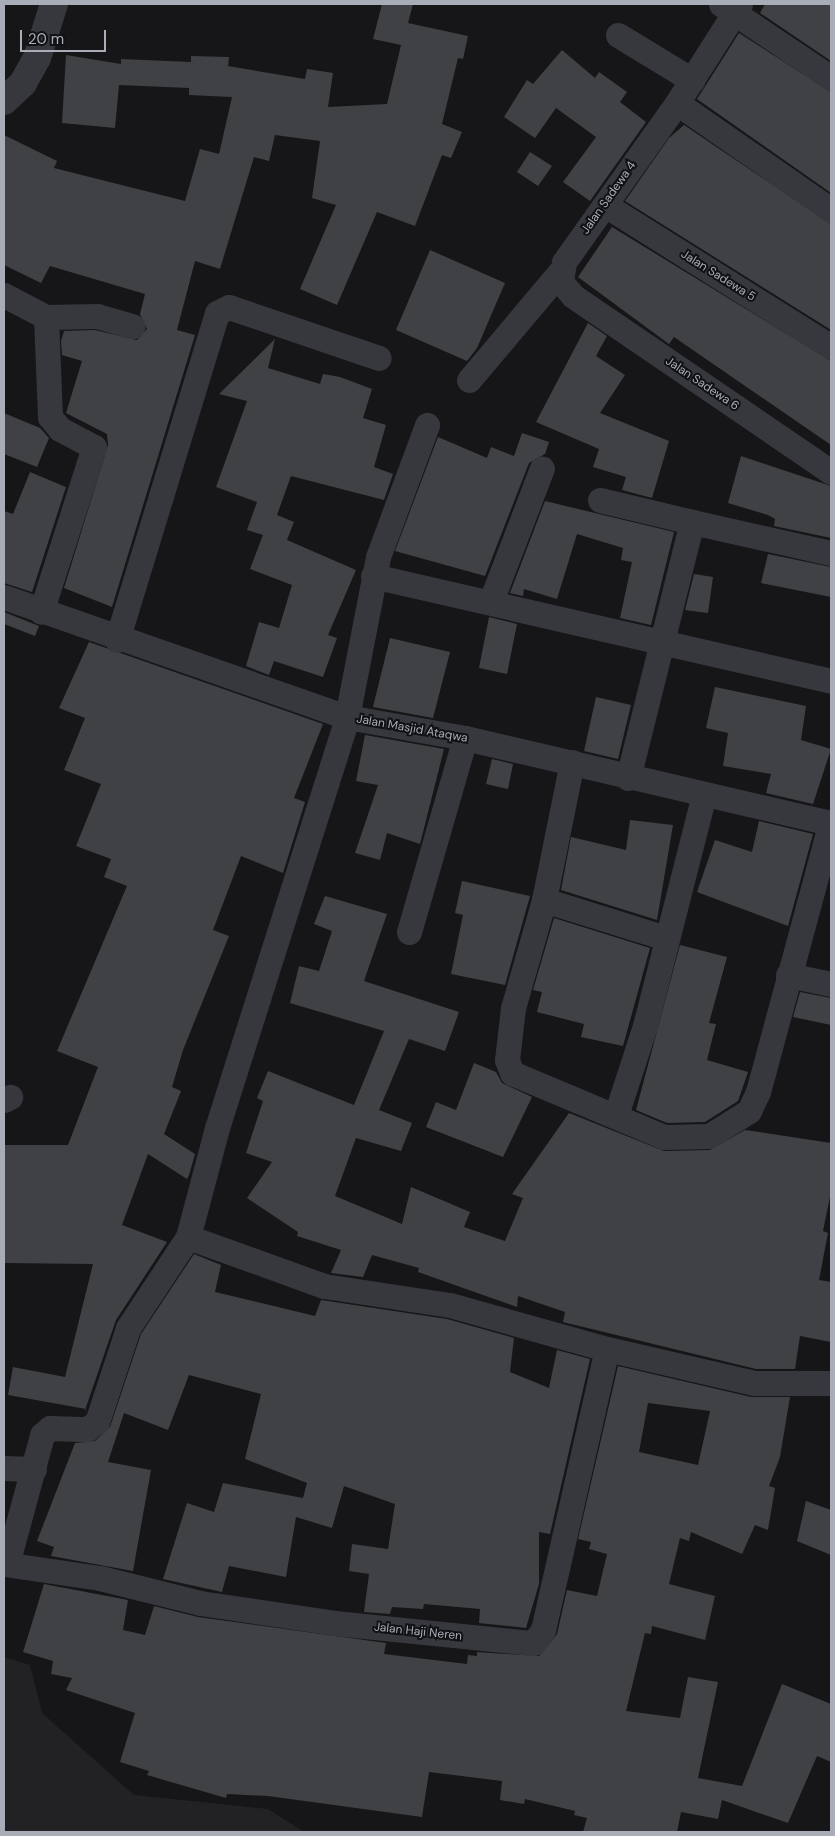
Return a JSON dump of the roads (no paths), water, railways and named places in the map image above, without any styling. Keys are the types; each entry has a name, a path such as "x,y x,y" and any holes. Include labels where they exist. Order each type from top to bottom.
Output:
{"street":[{"path":"4,101 23,83 37,58 54,4"},
{"path":"732,7 831,78"},
{"name":"Jalan Sadewa 4","path":"469,380 560,272 692,80 732,7"},
{"path":"618,35 692,80"},
{"path":"677,103 831,210"},
{"name":"Jalan Sadewa 5","path":"605,205 831,347"},
{"name":"Jalan Sadewa 6","path":"560,272 561,282 573,296 831,472"},
{"path":"4,294 46,317 97,316 133,326"},
{"path":"117,640 217,313 229,308 379,358"},
{"path":"41,612 94,447 60,429 50,417 46,317"},
{"path":"5,1564 45,1430 87,1429 97,1422 128,1328 188,1237 218,1128 346,717 373,576 427,425"},
{"path":"491,601 542,468"},
{"path":"600,500 831,553"},
{"path":"628,778 692,522"},
{"path":"373,576 491,601 831,681"},
{"name":"Jalan Masjid Ataqwa","path":"4,597 117,640 346,717 465,738 572,762 628,778 831,823"},
{"path":"409,932 465,738"},
{"path":"572,762 544,900 513,1008 508,1060 512,1073 664,1137 685,1139 729,1127 749,1111 758,1092 788,975 831,823"},
{"path":"616,1116 704,794"},
{"path":"544,900 666,938"},
{"path":"788,975 831,984"},
{"path":"188,1237 324,1286 450,1305 607,1349 754,1382 831,1383"},
{"name":"Jalan Haji Neren","path":"5,1564 100,1578 200,1603 335,1623 532,1643 543,1630 607,1349"},
{"path":"4,1468 34,1469"}]}
